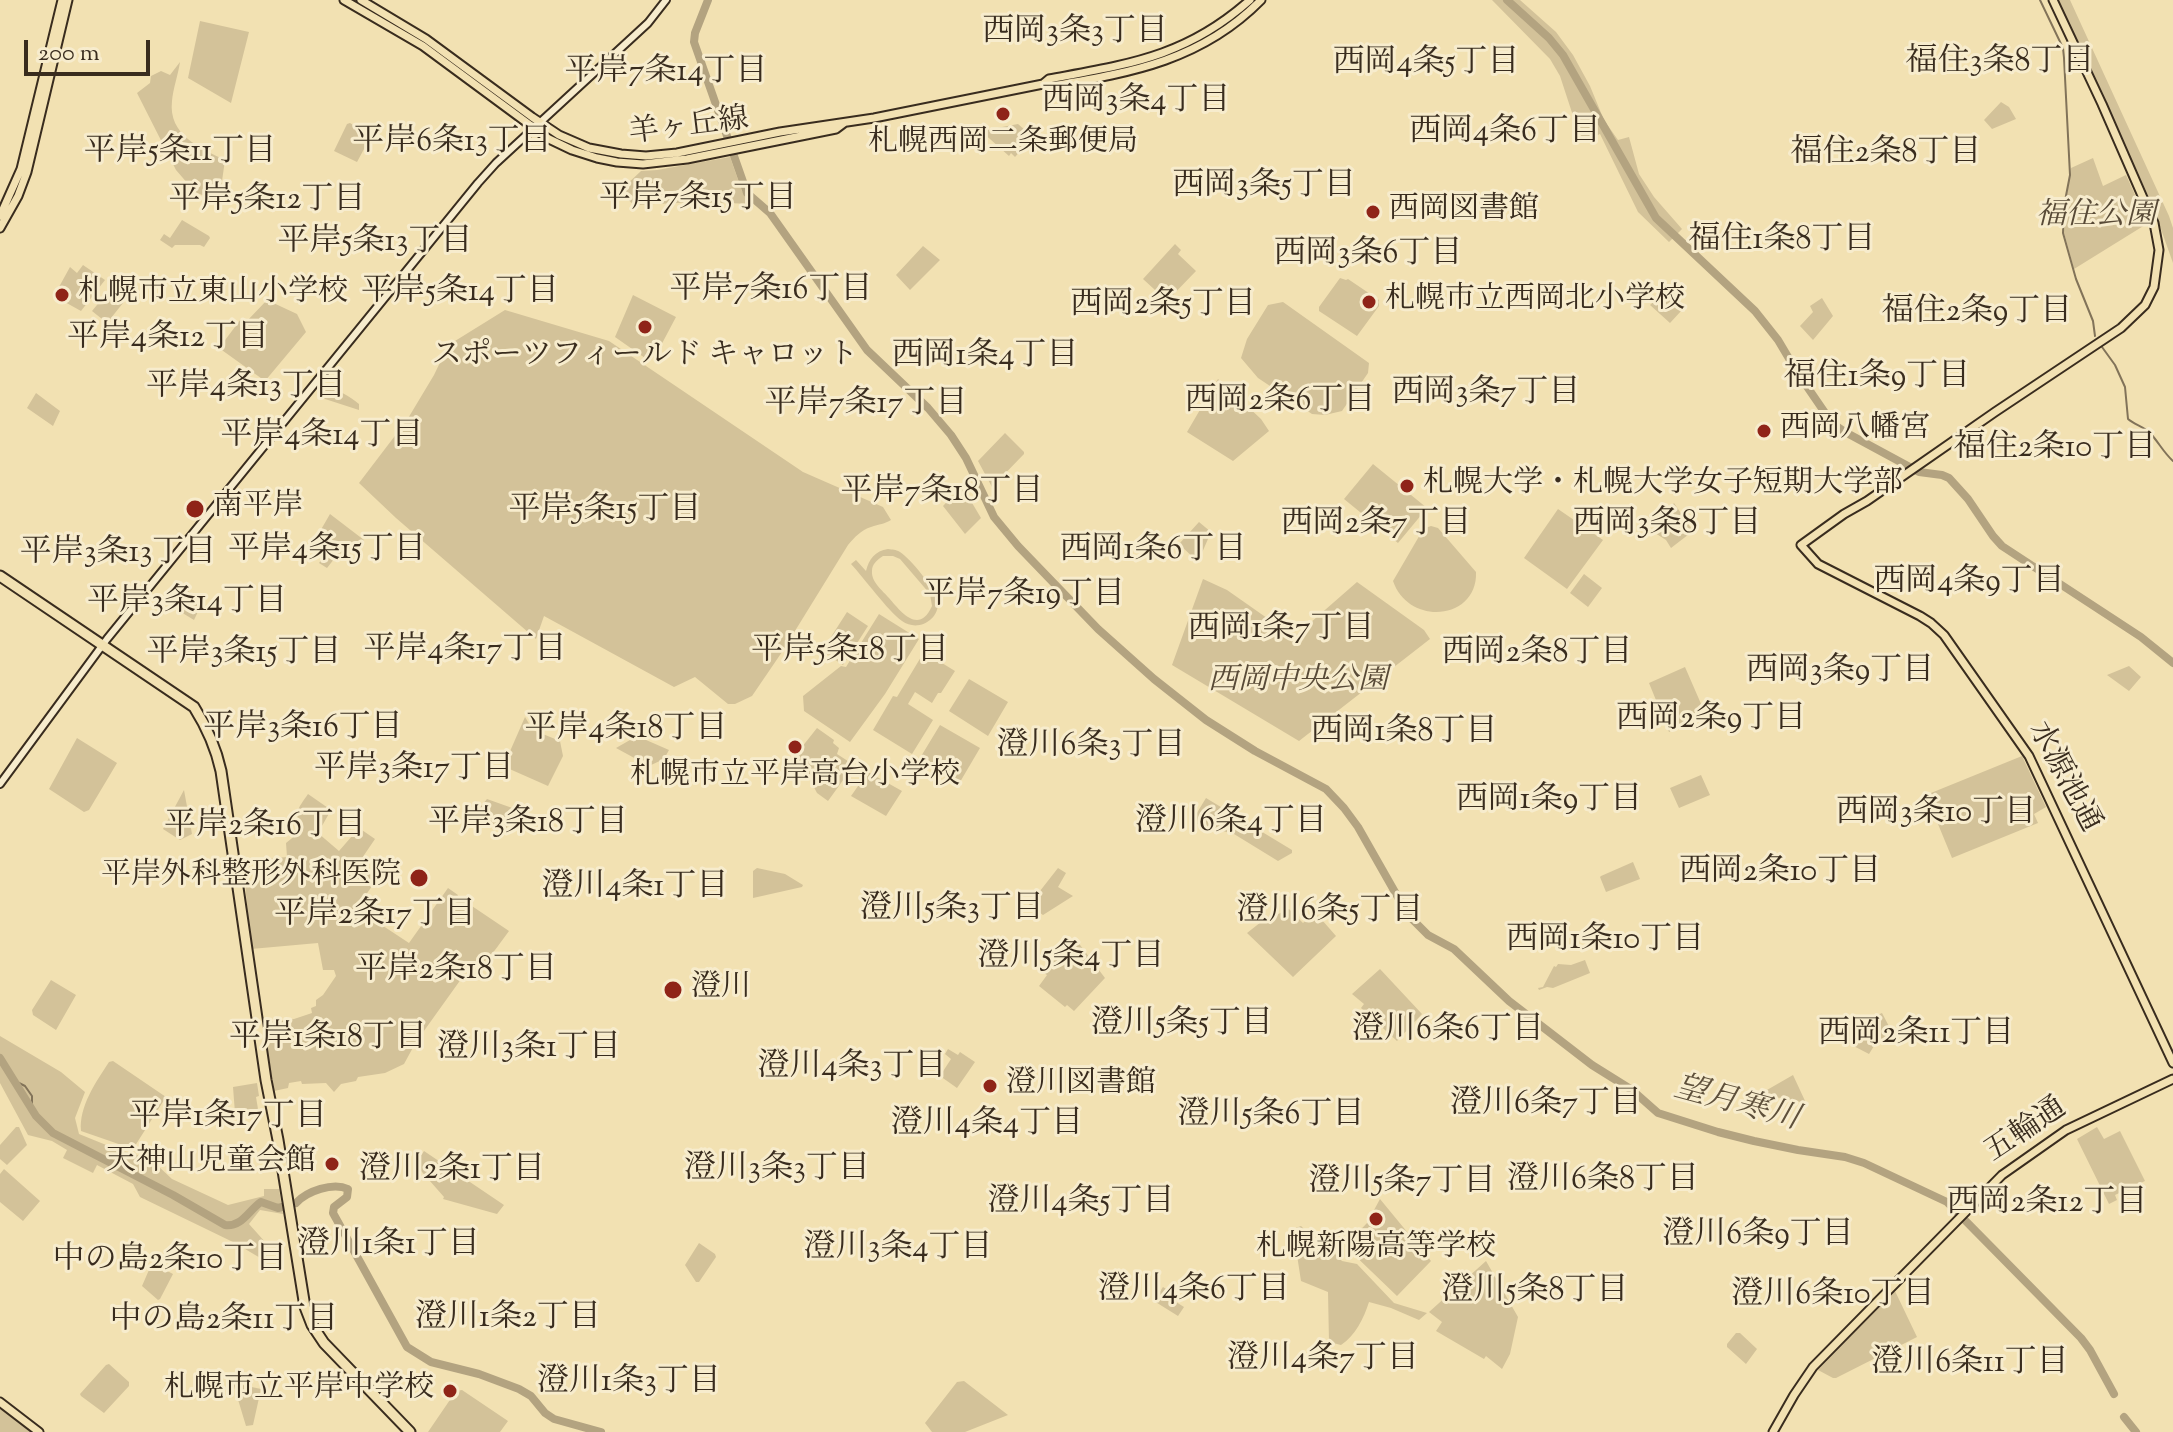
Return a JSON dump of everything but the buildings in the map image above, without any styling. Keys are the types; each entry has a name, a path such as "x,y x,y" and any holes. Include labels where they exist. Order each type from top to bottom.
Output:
{"highway":[{"path":"0,576 101,647"},
{"path":"0,583 194,707 199,714 216,751 221,771 259,1033 305,1307 321,1340 410,1432"}],"main road":[{"path":"0,216 21,169 62,0"},
{"path":"0,228 27,172 68,0"},
{"name":"羊ヶ丘線","path":"344,0 423,46 536,126 583,145 621,154 657,155 718,148 1043,84 1053,86 1111,76 1176,58 1231,26 1261,0"},
{"name":"羊ヶ丘線","path":"361,0 426,39 536,126"},
{"path":"0,784 101,647 496,163 648,23 666,0"},
{"name":"羊ヶ丘線","path":"1043,84 1049,79 1157,57 1211,30 1250,0"},
{"name":"水源池通","path":"2053,0 2154,223 2159,250 2156,285 2145,305 2121,328 1801,545 1818,564 1920,616 1944,635 2029,756 2173,1063"},
{"name":"五輪通","path":"1773,1432 1813,1367 1982,1193 2066,1130 2173,1079"},
{"path":"0,1402 39,1432"}],"green space":[{"path":"1492,0 1520,0 1556,32 1573,55 1604,120 1618,140 1629,137 1639,174 1682,229 1669,242 1638,212 1600,134 1585,141 1578,131 1560,76 1550,59"},
{"path":"2057,0 2070,0 2169,216 2173,228 2173,263 2152,204"},
{"path":"200,21 249,32 231,103 188,78"},
{"path":"180,62 172,113 175,123 188,139 225,160 219,202 195,192 176,170 137,93 150,83 151,76 161,71 170,75"},
{"path":"2001,102 2009,107 2016,119 1992,129 1984,120"},
{"path":"350,123 371,136 357,162 334,151"},
{"path":"1018,124 1033,137 1015,157 1011,153 1009,156 981,131"},
{"path":"730,157 742,191 753,204 699,202 634,205 615,188 619,185 624,187 641,171"},
{"name":"福住公園","path":"2093,158 2103,186 2126,175 2147,221 2074,269 2064,233 2071,168"},
{"path":"182,220 209,236 204,247 175,245 172,248 160,240 164,234 170,238"},
{"path":"1175,244 1181,250 1178,254 1196,271 1167,301 1143,279"},
{"path":"923,246 940,260 910,290 896,275"},
{"path":"83,265 105,280 81,311 54,296 70,267 77,273"},
{"path":"1340,278 1348,279 1379,300 1379,306 1357,336 1319,311"},
{"path":"116,282 131,293 107,323 92,311"},
{"path":"1663,293 1682,310 1670,323 1650,305"},
{"name":"スポーツフィールド キャロット","path":"633,295 676,317 658,351 651,347 645,358 615,337"},
{"path":"1822,298 1833,316 1813,340 1800,326 1813,312 1810,306"},
{"path":"267,300 297,314 306,332 265,381 219,348 241,319 246,322"},
{"path":"1283,302 1369,363 1368,373 1342,411 1312,414 1258,378 1241,358 1247,339 1268,305"},
{"path":"505,310 609,341 803,472 883,507 891,520 864,530 848,545 752,696 728,704 695,677 674,687 544,616 536,639 359,483 407,420 447,348"},
{"path":"1218,379 1261,419 1269,431 1233,461 1187,432"},
{"path":"327,383 359,404 359,410 325,399 317,393"},
{"path":"36,393 60,411 53,426 27,408"},
{"path":"1005,433 1024,454 992,487 978,461"},
{"path":"1373,464 1427,508 1398,543 1344,499"},
{"path":"962,486 981,518 965,534 943,506"},
{"path":"1674,503 1693,531 1671,548 1666,540 1655,533 1655,529"},
{"path":"1558,509 1603,540 1567,589 1524,558"},
{"path":"330,514 364,540 360,547 338,554 327,568 319,563 327,551 315,540"},
{"path":"1199,522 1211,532 1198,562 1179,544"},
{"path":"1431,526 1438,528 1476,572 1474,588 1466,600 1455,608 1441,612 1413,606 1401,596 1393,581 1421,533"},
{"path":"888,549 904,555 933,590 938,602 937,609 926,623 914,625 902,621 851,564 856,560 866,571 873,556","holes":["883,556 900,559 930,594 932,606 921,619 904,614 873,579 875,562"]},
{"path":"1584,574 1602,588 1588,607 1570,593"},
{"name":"西岡中央公園","path":"1203,579 1227,590 1294,637 1357,582 1424,630 1430,639 1299,741 1172,665"},
{"path":"180,587 203,601 194,620 171,606"},
{"path":"847,612 868,626 843,665 822,651"},
{"path":"879,614 919,639 850,742 804,711 803,696 841,666 846,667"},
{"path":"924,652 955,671 932,703 915,692 908,704 933,720 912,754 873,730"},
{"path":"2129,666 2141,677 2129,691 2107,675"},
{"path":"1685,667 1705,713 1703,717 1669,732 1649,683"},
{"path":"969,679 1008,702 988,736 949,711"},
{"path":"525,717 533,730 560,741 563,756 548,786 504,765"},
{"path":"940,725 980,748 960,782 920,758"},
{"path":"817,728 834,740 833,743 839,748 837,754 854,765 828,801 817,793 807,774 790,762"},
{"path":"637,736 669,750 664,759 649,766 616,748"},
{"path":"77,738 117,763 89,810 84,812 49,789"},
{"path":"2022,756 2046,807 2034,814 2038,823 1952,858 1926,795"},
{"path":"868,772 902,791 886,816 851,796"},
{"path":"1701,775 1710,795 1679,808 1670,788"},
{"path":"184,790 192,834 180,840 163,829"},
{"path":"308,794 331,810 318,833 339,851 359,828 375,839 358,864 377,879 363,899 374,906 368,916 409,943 448,888 458,895 454,905 460,898 509,931 483,963 460,970 464,975 404,1064 385,1073 358,1077 356,1081 341,1084 334,1092 326,1083 302,1084 301,1081 274,1091 263,1023 312,1013 311,1008 316,1006 316,1000 336,976 334,970 323,970 318,943 251,949 245,883 271,878 267,859 287,857 286,843 302,830 298,811"},
{"path":"1206,798 1292,850 1292,853 1278,861 1234,834 1193,823"},
{"path":"487,799 515,809 505,832 471,818"},
{"path":"1633,862 1640,879 1606,892 1600,877"},
{"path":"757,868 785,874 803,885 753,898 753,871"},
{"path":"1058,868 1066,873 1058,887 1073,896 1043,915 1029,905"},
{"path":"1289,909 1303,923 1315,912 1336,936 1293,977 1247,933 1261,922"},
{"path":"1077,941 1105,978 1074,1011 1039,986 1047,975 1044,973 1064,948"},
{"path":"1585,960 1590,973 1553,988 1539,990 1554,966"},
{"path":"1380,969 1422,1014 1397,1041 1361,1008 1364,1004 1352,994"},
{"path":"51,980 76,995 56,1030 33,1015 32,1010"},
{"path":"1882,1013 1893,1034 1874,1046 1869,1054 1842,1040 1846,1029"},
{"path":"0,1036 61,1072 85,1092 75,1118 79,1134 133,1153 157,1165 172,1179 228,1205 264,1196 264,1189 279,1189 283,1214 260,1210 249,1224 266,1243 267,1262 140,1197 133,1184 97,1165 93,1173 63,1158 67,1150 52,1141 28,1135 0,1083"},
{"path":"948,1049 958,1055 960,1052 975,1062 957,1088 940,1076 951,1059 945,1054"},
{"path":"113,1061 166,1097 133,1149 81,1131 89,1095 109,1062"},
{"path":"1793,1075 1806,1103 1760,1094"},
{"path":"257,1083 258,1109 235,1113 233,1087"},
{"path":"19,1127 27,1145 7,1165 0,1159 0,1145"},
{"path":"2097,1127 2104,1139 2120,1131 2145,1181 2115,1195 2117,1200 2109,1204 2077,1139"},
{"path":"424,1151 504,1205 497,1214 443,1199 415,1164"},
{"path":"4,1169 40,1201 23,1221 0,1202 0,1174"},
{"path":"1380,1199 1431,1261 1397,1296 1345,1246 1367,1223"},
{"path":"1301,1226 1305,1234 1342,1261 1357,1264 1394,1303 1427,1313 1419,1320 1369,1302 1351,1337 1341,1345 1329,1342 1328,1292 1301,1281 1293,1229"},
{"path":"699,1243 716,1257 696,1282 685,1265"},
{"path":"1486,1261 1518,1317 1510,1354 1502,1369 1486,1356 1484,1359 1436,1331 1442,1322 1429,1312"},
{"path":"152,1263 173,1274 158,1300 142,1286"},
{"path":"1163,1287 1179,1297 1176,1302 1184,1307 1178,1316 1154,1301"},
{"path":"1895,1291 1917,1337 1836,1378 1818,1370"},
{"path":"1736,1333 1740,1333 1757,1349 1746,1364 1727,1347"},
{"path":"109,1364 129,1382 129,1386 104,1413 80,1394"},
{"path":"964,1381 1008,1415 965,1432 932,1432 925,1423 957,1382"},
{"path":"233,1383 261,1389 253,1425 246,1426"},
{"path":"462,1390 508,1421 500,1432 428,1432 456,1391"},
{"path":"0,1407 32,1432 0,1432"}],"waterway":[{"name":"望月寒川","path":"708,0 694,42 747,193 770,213 867,350 928,408 951,435 966,458 994,517 1098,629 1206,720 1255,751 1326,789 1358,827 1408,915 1428,935 1454,949 1509,1001 1592,1065 1632,1090 1658,1113 1754,1141 1845,1157 1947,1202 2081,1338 2114,1394"},
{"path":"1507,0 1563,55 1656,218 1755,311 1778,340 1832,423 1919,472 1949,478 2002,546 2141,637 2173,663"},
{"path":"2040,0 2063,48 2070,175 2063,233 2076,279 2093,321 2095,336"},
{"path":"2102,347 2125,387 2128,419 2149,432 2173,461"},
{"path":"0,1058 36,1116 53,1133 225,1225 236,1224 261,1202 282,1207"},
{"path":"15,1081 25,1086 32,1096 32,1108"},
{"path":"296,1203 320,1189 348,1189 347,1197 334,1207 333,1213 407,1347 431,1362 479,1374 519,1389 531,1396 554,1419 601,1432"},
{"name":"望月寒川","path":"2124,1417 2136,1432"}],"place":[{"name":"札幌西岡二条郵便局","path":"1003,114"},
{"name":"西岡図書館","path":"1373,212"},
{"name":"札幌市立東山小学校","path":"62,295"},
{"name":"札幌市立西岡北小学校","path":"1369,302"},
{"name":"スポーツフィールド キャロット","path":"645,327"},
{"name":"西岡八幡宮","path":"1764,431"},
{"name":"札幌大学・札幌大学女子短期大学部","path":"1407,486"},
{"name":"南平岸","path":"195,509"},
{"name":"札幌市立平岸高台小学校","path":"795,747"},
{"name":"平岸外科整形外科医院","path":"419,878"},
{"name":"澄川","path":"673,990"},
{"name":"澄川図書館","path":"990,1086"},
{"name":"天神山児童会館","path":"332,1164"},
{"name":"札幌新陽高等学校","path":"1376,1219"},
{"name":"札幌市立平岸中学校","path":"450,1391"}],"district":[{"name":"西岡3条3丁目","path":"1075,35"},
{"name":"福住3条8丁目","path":"2000,65"},
{"name":"西岡4条5丁目","path":"1426,66"},
{"name":"平岸7条14丁目","path":"666,75"},
{"name":"西岡3条4丁目","path":"1136,104"},
{"name":"西岡4条6丁目","path":"1505,135"},
{"name":"平岸6条13丁目","path":"452,145"},
{"name":"平岸5条11丁目","path":"180,155"},
{"name":"福住2条8丁目","path":"1886,156"},
{"name":"西岡3条5丁目","path":"1264,189"},
{"name":"平岸7条15丁目","path":"698,202"},
{"name":"平岸5条12丁目","path":"267,203"},
{"name":"福住1条8丁目","path":"1782,243"},
{"name":"平岸5条13丁目","path":"375,245"},
{"name":"西岡3条6丁目","path":"1368,257"},
{"name":"平岸7条16丁目","path":"771,293"},
{"name":"平岸5条14丁目","path":"460,295"},
{"name":"西岡2条5丁目","path":"1163,308"},
{"name":"福住2条9丁目","path":"1977,315"},
{"name":"平岸4条12丁目","path":"168,341"},
{"name":"西岡1条4丁目","path":"985,359"},
{"name":"福住1条9丁目","path":"1877,380"},
{"name":"平岸4条13丁目","path":"246,390"},
{"name":"西岡3条7丁目","path":"1486,396"},
{"name":"西岡2条6丁目","path":"1280,404"},
{"name":"平岸7条17丁目","path":"866,407"},
{"name":"平岸4条14丁目","path":"322,439"},
{"name":"福住2条10丁目","path":"2055,451"},
{"name":"平岸7条18丁目","path":"942,495"},
{"name":"平岸5条15丁目","path":"605,513"},
{"name":"西岡2条7丁目","path":"1376,527"},
{"name":"西岡3条8丁目","path":"1667,527"},
{"name":"平岸4条15丁目","path":"327,553"},
{"name":"西岡1条6丁目","path":"1153,553"},
{"name":"平岸3条13丁目","path":"118,556"},
{"name":"西岡4条9丁目","path":"1969,585"},
{"name":"平岸7条19丁目","path":"1024,598"},
{"name":"平岸3条14丁目","path":"187,605"},
{"name":"西岡1条7丁目","path":"1281,632"},
{"name":"平岸4条17丁目","path":"465,653"},
{"name":"平岸5条18丁目","path":"850,654"},
{"name":"平岸3条15丁目","path":"244,656"},
{"name":"西岡2条8丁目","path":"1537,656"},
{"name":"西岡3条9丁目","path":"1840,674"},
{"name":"西岡2条9丁目","path":"1711,722"},
{"name":"平岸3条16丁目","path":"303,731"},
{"name":"平岸4条18丁目","path":"626,732"},
{"name":"西岡1条8丁目","path":"1404,735"},
{"name":"澄川6条3丁目","path":"1091,749"},
{"name":"平岸3条17丁目","path":"414,772"},
{"name":"西岡1条9丁目","path":"1549,803"},
{"name":"西岡3条10丁目","path":"1936,816"},
{"name":"澄川6条4丁目","path":"1231,825"},
{"name":"平岸3条18丁目","path":"528,826"},
{"name":"平岸2条16丁目","path":"265,829"},
{"name":"西岡2条10丁目","path":"1780,875"},
{"name":"澄川4条1丁目","path":"635,890"},
{"name":"澄川5条3丁目","path":"952,912"},
{"name":"澄川6条5丁目","path":"1330,914"},
{"name":"平岸2条17丁目","path":"375,918"},
{"name":"西岡1条10丁目","path":"1605,943"},
{"name":"澄川5条4丁目","path":"1071,960"},
{"name":"平岸2条18丁目","path":"456,973"},
{"name":"澄川5条5丁目","path":"1182,1027"},
{"name":"澄川6条6丁目","path":"1448,1033"},
{"name":"西岡2条11丁目","path":"1916,1037"},
{"name":"平岸1条18丁目","path":"328,1041"},
{"name":"澄川3条1丁目","path":"529,1051"},
{"name":"澄川4条3丁目","path":"852,1070"},
{"name":"澄川6条7丁目","path":"1546,1107"},
{"name":"澄川5条6丁目","path":"1271,1118"},
{"name":"平岸1条17丁目","path":"228,1120"},
{"name":"澄川4条4丁目","path":"987,1127"},
{"name":"澄川3条3丁目","path":"777,1172"},
{"name":"澄川2条1丁目","path":"452,1173"},
{"name":"澄川6条8丁目","path":"1603,1183"},
{"name":"澄川5条7丁目","path":"1402,1185"},
{"name":"澄川4条5丁目","path":"1081,1205"},
{"name":"西岡2条12丁目","path":"2047,1206"},
{"name":"澄川6条9丁目","path":"1758,1238"},
{"name":"澄川1条1丁目","path":"389,1248"},
{"name":"澄川3条4丁目","path":"898,1251"},
{"name":"中の島2条10丁目","path":"170,1263"},
{"name":"澄川4条6丁目","path":"1194,1293"},
{"name":"澄川5条8丁目","path":"1535,1294"},
{"name":"澄川6条10丁目","path":"1833,1298"},
{"name":"澄川1条2丁目","path":"508,1321"},
{"name":"中の島2条11丁目","path":"224,1323"},
{"name":"澄川4条7丁目","path":"1323,1362"},
{"name":"澄川6条11丁目","path":"1970,1366"},
{"name":"澄川1条3丁目","path":"629,1385"}]}
